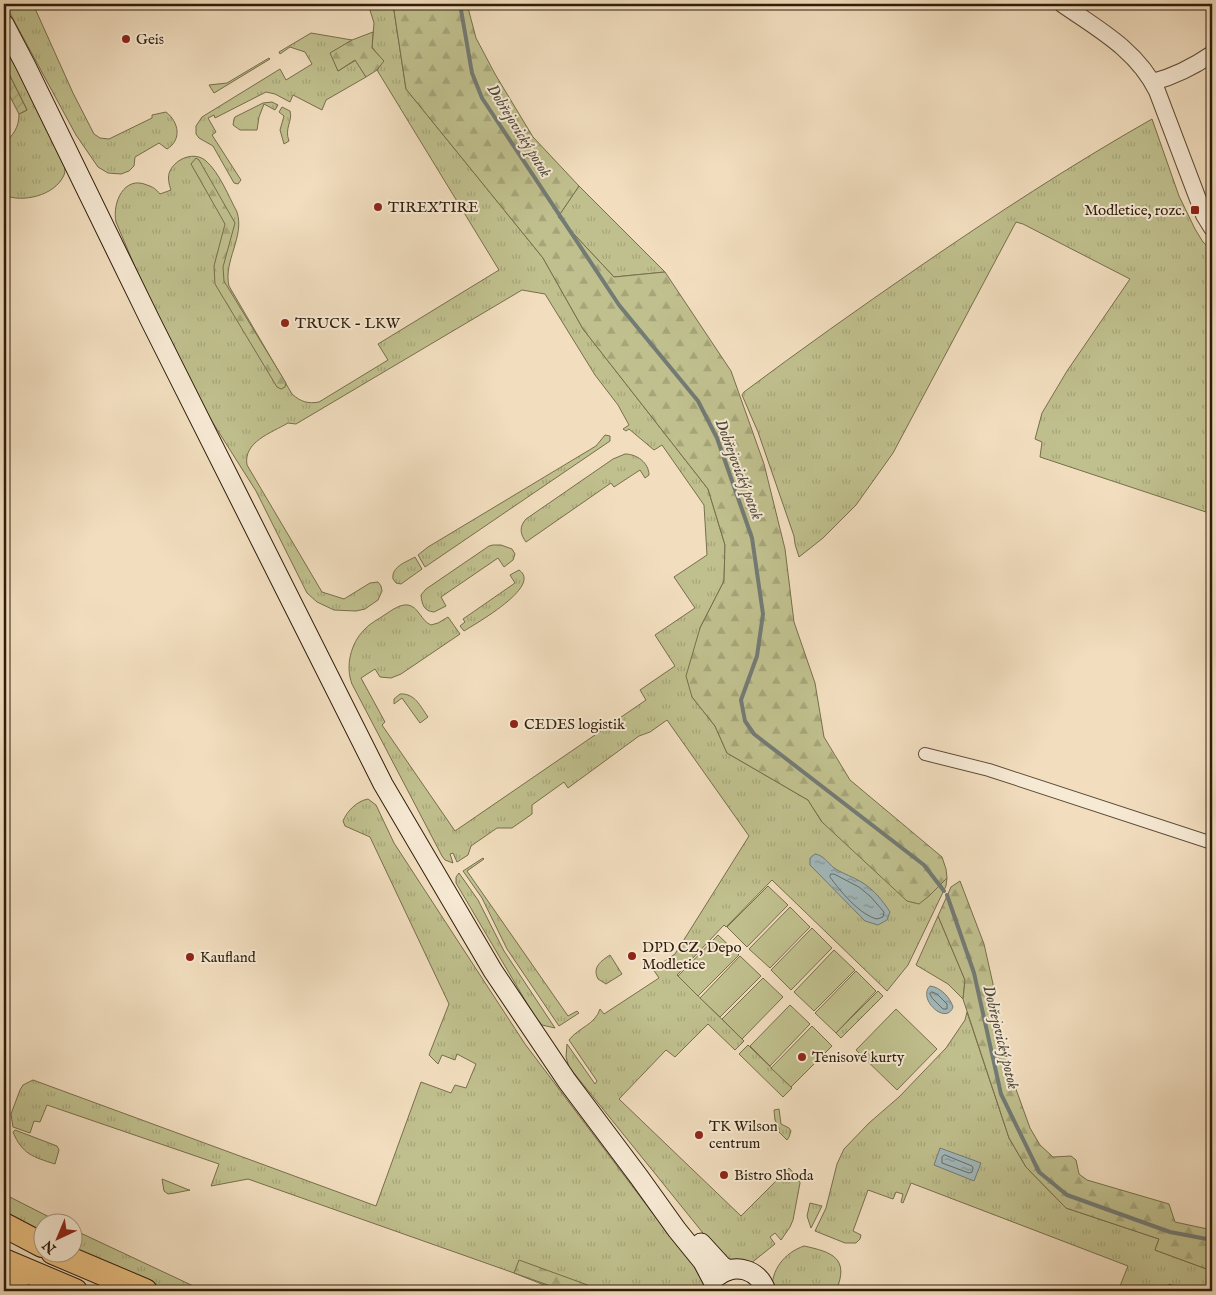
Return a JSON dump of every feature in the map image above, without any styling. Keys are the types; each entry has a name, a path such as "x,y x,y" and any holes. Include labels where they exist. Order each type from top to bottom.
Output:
{"highway":[{"path":"4,1225 32,1240"},
{"path":"4,1231 32,1242"},
{"path":"4,1261 76,1291"},
{"path":"76,1262 145,1291"},
{"path":"77,1262 85,1266"},
{"path":"4,1285 18,1291"}],"main road":[{"path":"4,24 154,329 383,784 493,971 578,1096 639,1176 677,1230 703,1262 711,1286"},
{"path":"639,1176 714,1258 729,1270"},
{"path":"711,1286 720,1274 729,1270 744,1270 761,1280 766,1291"}],"street":[{"path":"1062,4 1124,47 1140,63 1153,82 1204,215 1212,228"},
{"path":"1153,82 1191,68 1212,54"},
{"path":"924,754 989,770 1212,843"}],"green space":[{"path":"5,4 33,4 73,93 94,134 100,138 109,139 152,118 152,115 166,112 174,121 177,131 177,136 172,145 167,149 159,143 135,157 134,166 129,171 121,174 108,173 98,167 76,135"},
{"path":"368,4 393,4 406,89 543,258 583,329 708,489 725,545 724,581 700,628 692,697 715,726 727,753 808,800 822,822 929,896 947,878 946,886 908,965 887,991 772,880 726,927 724,925 677,975 744,1041 735,1050 708,1024 675,1057 666,1050 619,1099 741,1216 789,1168 799,1179 800,1183 790,1227 781,1240 775,1233 770,1237 775,1244 750,1264 724,1259 569,1067 566,1057 567,1044 595,1084 597,1081 569,1040 594,1019 600,1009 604,1014 659,978 653,969 675,954 749,836 667,720 650,732 639,736 568,788 564,782 532,805 532,814 512,828 497,828 471,846 468,855 457,862 453,853 450,854 453,863 445,860 352,684 349,670 350,655 359,635 372,623 399,606 412,606 431,625 448,617 460,634 401,674 391,678 380,677 375,669 361,678 385,722 382,725 455,831 646,700 640,690 675,666 655,635 695,608 674,577 707,555 704,505 662,445 654,450 629,429 626,431 623,429 629,425 618,405 595,375 545,294 522,290 296,424 288,423 260,439 249,450 247,465 322,592 344,599 370,583 378,582 381,586 382,591 378,600 365,609 356,611 334,610 317,602 307,593 256,491 194,393 149,300 116,222 115,215 118,199 126,187 139,183 153,187 160,194 171,190 169,183 170,171 181,159 191,156 202,158 206,161 219,178 237,212 239,221 229,267 229,286 292,394 302,401 311,403 319,402 388,360 378,344 499,270 377,70 383,61 372,47 374,23"},
{"path":"393,4 467,4 476,38 533,137 579,186 558,217 614,277 665,272 731,371 764,464 785,549 794,622 815,683 824,737 850,780 942,857 947,878 919,904 907,901 822,822 808,800 727,753 715,726 692,697 686,676 700,628 724,581 725,545 708,489 583,329 543,258 406,89"},
{"path":"373,32 372,48 384,61 377,70 366,77 355,60 338,71 330,53 352,40"},
{"path":"311,33 352,40 331,53 338,71 356,60 366,77 326,100 322,110 293,95 290,102 275,94 266,92 215,118 214,115 208,118 216,132 212,135 241,180 238,184 234,183 213,146 199,138 196,134 196,126 202,117 280,69 286,80 312,64 305,52 290,47 280,54 279,52"},
{"path":"4,43 63,160 65,168 60,182 53,188 46,193 29,198 4,195 4,144 15,131 19,114 27,110 4,64"},
{"path":"269,58 214,93 209,85 227,83"},
{"path":"4,64 27,110 19,114 4,85"},
{"path":"272,102 278,105 275,110 264,104 257,130 240,130 233,125 235,117 263,103"},
{"path":"282,107 290,111 291,115 287,132 289,141 284,144 280,130 284,116 279,112"},
{"path":"1152,119 1179,196 1195,229 1203,242 1212,250 1212,514 1040,457 1042,442 1035,439 1042,413 1067,371 1130,279 1016,222 893,453 856,505 823,538 799,557 794,536 758,432 742,395 744,392 851,314 974,230 1062,173"},
{"path":"196,158 199,160 235,223 223,267 224,281 286,383 285,387 281,389 277,387 215,284 214,266 225,224 191,164"},
{"path":"579,186 665,272 614,277 558,217"},
{"path":"605,435 610,436 610,441 425,567 418,555 428,547 596,446"},
{"path":"625,454 642,460 647,467 649,475 645,478 640,470 614,487 611,483 526,542 521,530 526,519 613,459"},
{"path":"493,545 501,545 512,549 515,554 513,560 504,567 498,558 441,597 446,606 434,612 426,609 421,595 426,589"},
{"path":"415,557 422,569 401,584 396,583 393,579 394,571 400,565"},
{"path":"519,570 524,577 522,585 515,594 493,613 464,631 460,626 465,622 463,619 515,583 510,575"},
{"path":"400,694 413,698 428,717 420,723 402,698 394,704 394,699"},
{"path":"368,799 376,805 394,843 525,1044 654,1215 706,1280 701,1291 559,1291 514,1273 248,1179 211,1186 219,1164 47,1105 40,1122 34,1121 30,1133 13,1127 11,1114 20,1090 23,1085 33,1080 376,1206 421,1082 451,1093 455,1085 466,1088 476,1064 457,1054 455,1060 442,1055 438,1064 429,1055 449,1004 370,837 345,826 343,821 353,807"},
{"path":"483,858 467,871 568,1016 577,1011 579,1013 559,1026 507,949 482,898 463,871"},
{"path":"459,873 478,900 504,951 555,1028 542,1025 535,1017 456,883 456,877"},
{"path":"960,881 984,944 993,984 996,1024 1013,1081 1030,1128 1040,1145 1053,1157 1071,1156 1076,1160 1079,1174 1087,1180 1169,1204 1175,1222 1212,1230 1212,1271 1155,1250 1159,1239 1066,1208 1026,1167 1009,1138 963,999 965,980 938,916 951,887"},
{"path":"768,886 788,905 747,947 727,927"},
{"path":"790,907 810,927 770,968 749,949"},
{"path":"938,916 965,980 963,999 948,984 916,965"},
{"path":"812,928 832,948 791,990 771,970"},
{"path":"718,935 739,955 698,996 678,976"},
{"path":"834,950 855,970 814,1011 794,992"},
{"path":"610,955 622,974 606,984 598,979 596,971 601,962"},
{"path":"740,956 761,976 720,1017 700,998"},
{"path":"856,971 876,991 836,1033 815,1013"},
{"path":"763,978 783,997 742,1039 722,1019"},
{"path":"878,991 883,996 841,1038 836,1033"},
{"path":"790,1005 810,1024 770,1066 750,1046"},
{"path":"896,1009 937,1049 897,1090 856,1050"},
{"path":"967,1012 1009,1138 1026,1167 1066,1208 1159,1239 1155,1250 1212,1271 1212,1291 1189,1291 1169,1284 1166,1291 1118,1291 1128,1266 911,1183 903,1203 901,1202 903,1194 896,1192 893,1199 868,1190 853,1231 861,1235 856,1243 845,1243 815,1231 826,1208 837,1164 844,1149 869,1123 899,1097 946,1048 965,1020"},
{"name":"Tenisové kurty","path":"812,1026 832,1046 791,1087 771,1068"},
{"path":"748,1045 792,1088 783,1097 739,1054"},
{"path":"779,1109 781,1124 791,1131 787,1140 779,1132 775,1120 774,1110"},
{"path":"15,1130 57,1146 59,1150 55,1164 34,1157 24,1150 16,1139 13,1132"},
{"path":"162,1179 190,1190 168,1194 164,1191"},
{"path":"4,1194 39,1212 32,1212 32,1231 4,1217"},
{"path":"810,1203 822,1206 811,1228 807,1216"},
{"path":"82,1234 204,1291 167,1291 82,1253"},
{"path":"804,1246 823,1251 836,1258 841,1271 836,1291 772,1291 776,1269 780,1263 790,1253"},
{"path":"519,1260 604,1291 565,1291 514,1273"}],"water":[{"path":"815,854 823,858 834,868 860,881 871,889 890,912 887,920 878,925 865,921 810,865 810,858"},
{"path":"930,986 941,990 947,996 953,1007 949,1012 945,1014 934,1009 927,997 927,991"},
{"path":"940,1148 981,1163 974,1181 934,1165"}],"waterway":[{"name":"Dobřejovický potok","path":"460,4 472,73 482,98 619,305 698,401 717,438 752,538 763,614 757,656 741,700 745,721 754,734 924,865 944,891"},
{"name":"Dobřejovický potok","path":"947,895 974,973 1001,1094 1039,1172 1067,1195 1170,1232 1212,1240"}],"place":[{"name":"Geis","path":"126,39"},
{"name":"TIREXTIRE","path":"378,207"},
{"name":"Modletice, rozc.","path":"1195,210"},
{"name":"TRUCK - LKW","path":"285,323"},
{"name":"CEDES logistik","path":"514,724"},
{"name":"DPD CZ, Depo Modletice","path":"632,956"},
{"name":"Kaufland","path":"190,957"},
{"name":"Tenisové kurty","path":"802,1057"},
{"name":"TK Wilson centrum","path":"699,1135"},
{"name":"Bistro Shoda","path":"724,1175"}]}
